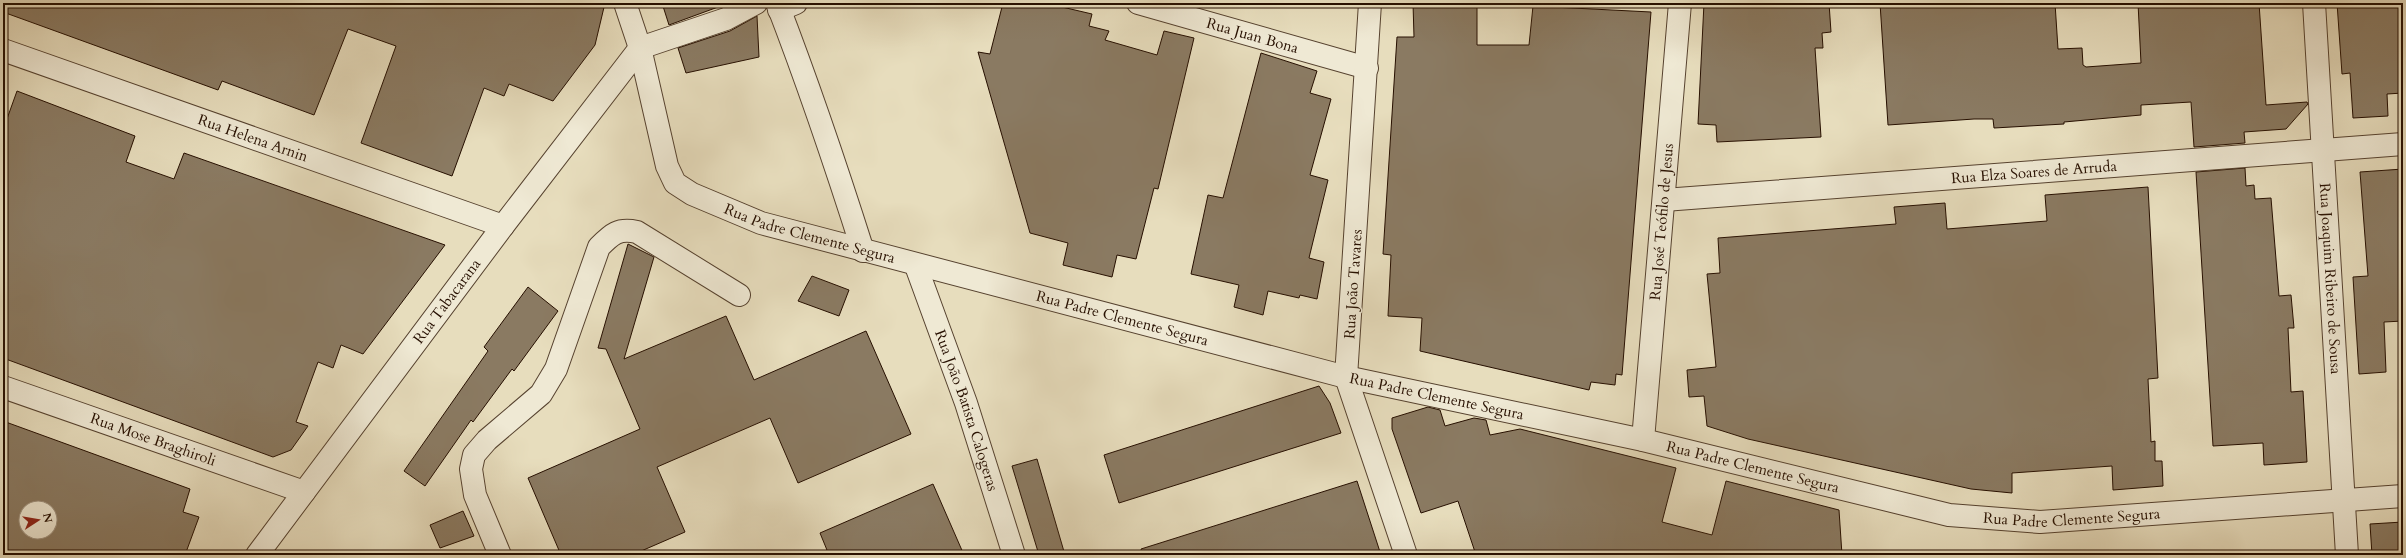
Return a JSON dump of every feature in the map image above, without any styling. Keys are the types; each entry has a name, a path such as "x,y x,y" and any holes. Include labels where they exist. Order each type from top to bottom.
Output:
{"street":[{"name":"Rua Padre Clemente Segura","path":"625,3 640,48 667,166 675,183 692,194 761,223 916,266 1346,377 1643,440 1949,515 2040,522 2403,496"},
{"path":"640,48 726,19 756,3"},
{"name":"Rua Juan Bona","path":"1138,3 1367,68"},
{"name":"Rua João Tavares","path":"1370,3 1346,377 1406,555"},
{"name":"Rua José Teófilo de Jesus","path":"1643,440 1680,3"},
{"name":"Rua Joaquim Ribeiro de Sousa","path":"2314,3 2324,150 2347,555"},
{"path":"784,5 803,67 828,138 862,251"},
{"name":"Rua Tabacarana","path":"257,555 503,226 640,48"},
{"name":"Rua Helena Arnin","path":"3,50 503,226"},
{"name":"Rua Elza Soares de Arruda","path":"1664,200 2403,144"},
{"path":"500,555 475,495 471,469 474,455 487,440 541,394 552,375 599,247 610,236 624,229 637,232 740,295"},
{"name":"Rua João Batista Calogeras","path":"916,266 966,403 1014,555"},
{"name":"Rua Mose Braghiroli","path":"3,387 304,492"}],"building":[{"path":"3,3 605,3 595,45 553,101 509,84 504,96 484,88 452,176 361,143 396,46 348,29 314,115 222,81 218,90 3,12"},
{"path":"662,3 729,3 669,25"},
{"path":"1003,3 1045,3 1092,14 1089,26 1109,31 1105,40 1157,55 1164,31 1194,38 1158,189 1154,188 1136,259 1117,255 1112,277 1063,265 1068,243 1030,233 978,52 990,54"},
{"path":"1413,3 1477,3 1477,45 1529,45 1533,6 1651,12 1622,375 1616,374 1615,385 1591,382 1589,390 1420,351 1422,318 1388,316 1391,255 1383,254 1397,37 1414,37"},
{"path":"1704,3 1829,3 1831,32 1822,33 1823,48 1815,48 1821,137 1717,142 1716,125 1698,124"},
{"path":"1880,3 2055,3 2058,49 2082,48 2083,65 2086,67 2141,63 2138,3 2259,3 2266,105 2307,102 2308,104 2286,129 2244,132 2245,143 2194,147 2191,102 2141,105 2141,115 2064,122 2064,124 1994,128 1993,119 1974,119 1888,125"},
{"path":"2337,3 2403,3 2403,93 2387,94 2388,116 2353,118 2350,73 2342,74"},
{"path":"757,16 759,57 686,73 678,48 730,31"},
{"path":"1261,53 1317,71 1310,93 1331,99 1310,175 1328,180 1309,258 1324,262 1317,299 1300,295 1299,298 1268,291 1263,315 1234,307 1239,285 1191,274 1208,195 1223,198"},
{"path":"17,91 135,136 126,162 174,179 184,153 445,245 363,354 341,345 333,368 318,362 296,422 308,426 291,450 273,457 3,358 3,130"},
{"path":"2245,168 2246,186 2254,185 2255,199 2271,198 2279,296 2291,295 2294,328 2288,328 2291,392 2303,391 2307,462 2264,465 2263,443 2213,446 2196,172"},
{"path":"2403,169 2403,321 2384,322 2386,372 2359,374 2353,277 2368,276 2360,172"},
{"path":"2148,187 2158,378 2148,379 2151,442 2155,441 2155,461 2162,461 2163,486 2113,490 2112,466 2012,473 2012,493 1971,489 1748,439 1707,426 1704,396 1689,397 1687,370 1716,367 1707,274 1720,273 1718,238 1896,224 1894,207 1945,203 1947,229 2047,221 2045,195"},
{"path":"628,244 654,257 624,359 726,316 754,380 866,331 911,434 798,483 770,418 657,467 685,532 632,555 561,555 528,478 640,429 606,349 598,348"},
{"path":"812,276 849,290 839,316 798,301"},
{"path":"528,287 558,311 514,371 512,369 473,422 471,420 425,486 404,471 488,351 484,347"},
{"path":"1319,386 1330,403 1341,433 1119,503 1104,455"},
{"path":"1428,407 1440,410 1445,426 1474,418 1486,420 1490,435 1520,429 1676,468 1662,522 1712,535 1726,481 1839,510 1842,555 1476,555 1458,501 1421,513 1392,429 1392,418"},
{"path":"3,421 190,489 183,512 199,517 185,555 3,555"},
{"path":"1037,459 1065,555 1039,555 1012,466"},
{"path":"1357,481 1381,555 1142,555 1141,549"},
{"path":"933,484 964,555 829,555 820,533"},
{"path":"463,511 474,536 440,548 430,525"},
{"path":"2403,522 2403,555 2372,555 2370,524"}]}
